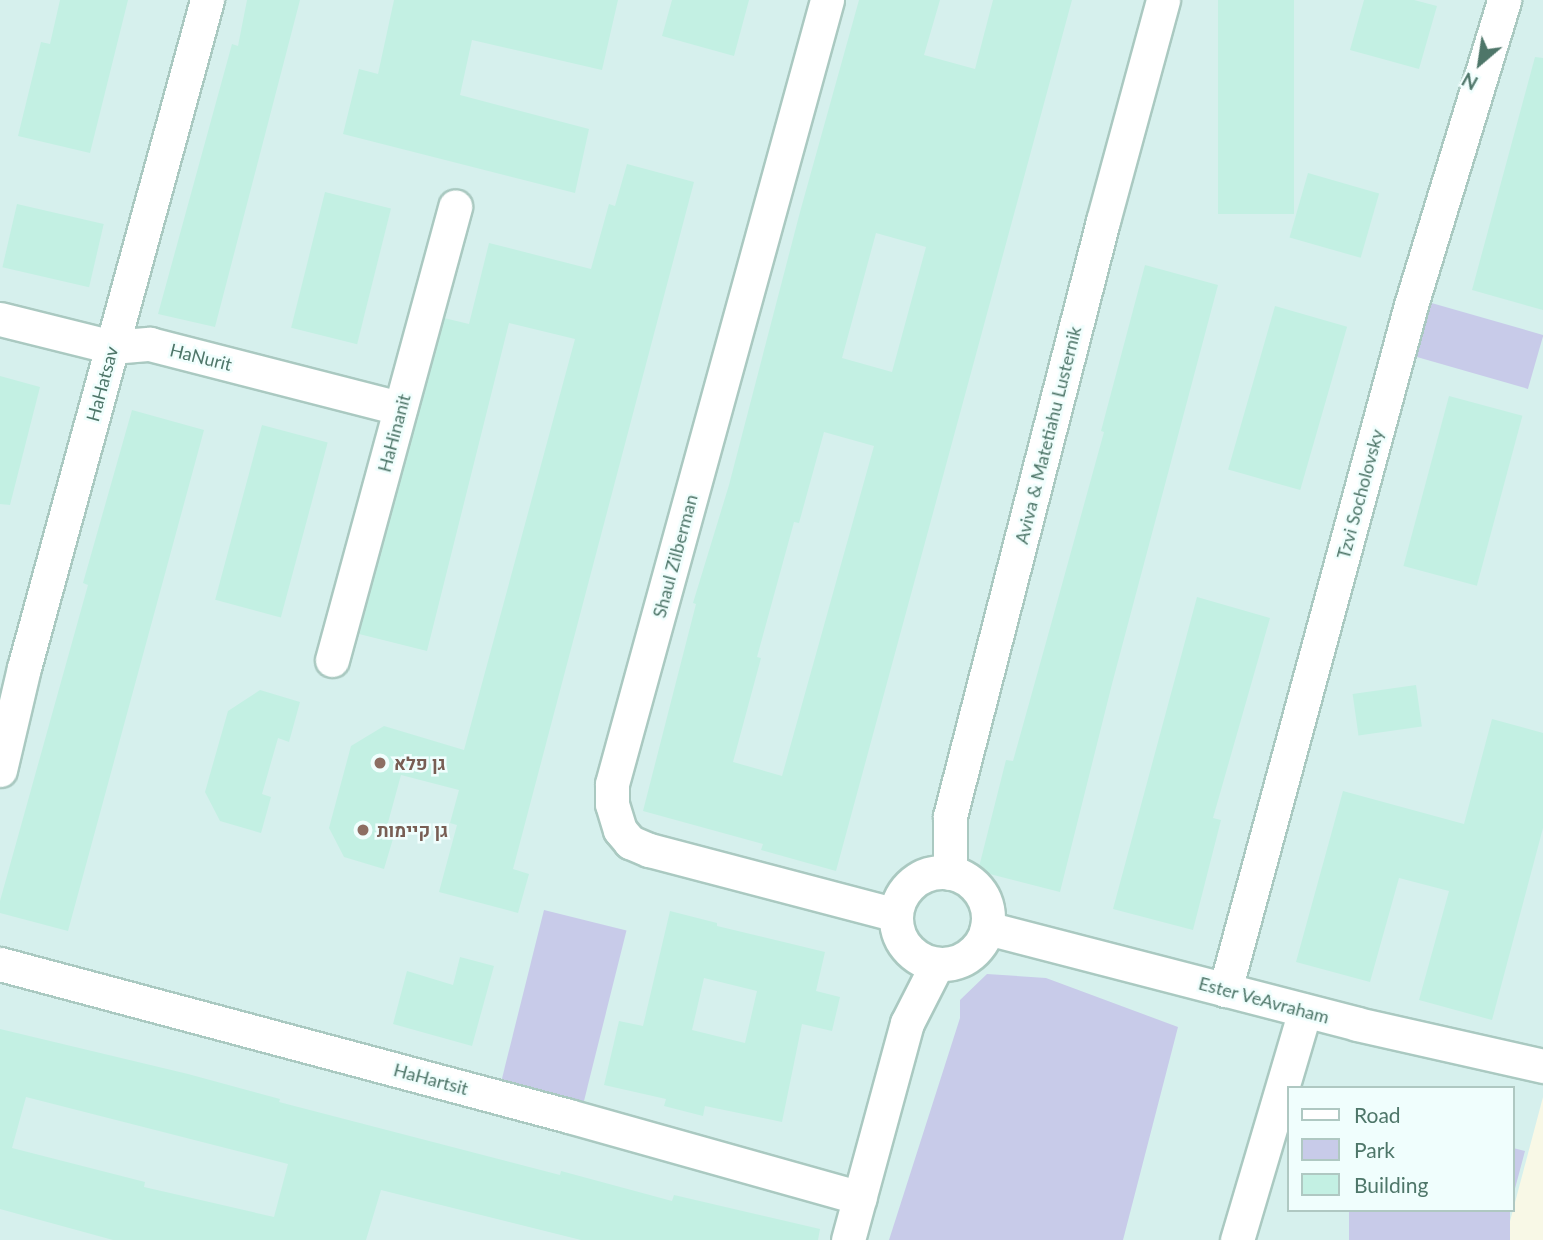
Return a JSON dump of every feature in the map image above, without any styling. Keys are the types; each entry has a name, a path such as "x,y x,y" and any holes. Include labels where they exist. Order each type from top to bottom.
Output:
{"street":[{"name":"HaHatsav","path":"0,770 12,665 112,347 207,0"},
{"name":"Shaul Zilberman","path":"828,0 612,783 612,804 620,830 630,842 649,850 896,915"},
{"name":"Aviva & Matetiahu Lusternik","path":"950,873 950,816 1102,221 1163,0"},
{"name":"Tzvi Socholovsky","path":"1225,990 1411,306 1504,0"},
{"name":"HaHinanit","path":"332,660 455,206"},
{"name":"HaNurit","path":"0,319 112,347 150,344 400,408"},
{"path":"934,873 950,873 975,887 984,899 988,913 987,928 982,940 963,959 937,964 911,953 902,942 896,915 900,900 920,878 934,873"},
{"name":"Ester VeAvraham","path":"987,928 1305,1011 1543,1066"},
{"name":"HaHartsit","path":"0,964 569,1116 860,1198"},
{"path":"848,1240 907,1023 937,964"},
{"path":"1237,1240 1305,1011"}],"shaded area":[{"path":"0,0 1543,0 1543,1240 0,1240"},
{"path":"1543,1097 1543,1240 1505,1240 1512,1212 1515,1212 1515,1202"}],"green space":[{"path":"1428,302 1543,335 1528,389 1413,356"},
{"path":"544,910 626,931 581,1112 499,1091"},
{"path":"987,974 1046,978 1178,1027 1123,1240 889,1240 960,1018 960,1000"},
{"path":"1515,1148 1525,1151 1515,1188"},
{"path":"1349,1212 1510,1212 1510,1240 1349,1240"}],"building":[{"path":"60,0 128,0 90,153 18,136 41,42 50,44"},
{"path":"247,0 300,0 215,327 158,314 232,44 238,46"},
{"path":"394,0 618,0 602,70 472,40 460,95 589,129 575,193 343,134 359,69 378,74"},
{"path":"672,0 749,0 734,56 662,36"},
{"path":"859,0 940,0 924,55 975,69 993,0 1072,0 836,871 761,850 763,844 643,811 696,604 693,603 729,485 800,212","holes":["876,233 926,247 892,372 842,358","824,432 874,446 782,776 733,762 761,658 757,657 794,522 799,523"]},
{"path":"1218,0 1294,0 1294,214 1218,214"},
{"path":"1364,0 1414,0 1437,6 1419,69 1350,50"},
{"path":"1535,57 1543,58 1543,310 1472,290"},
{"path":"627,164 694,182 513,869 529,874 518,913 439,892 457,825 450,823 459,790 401,775 386,830 395,832 384,869 344,857 329,828 351,746 384,726 464,750 575,339 509,323 427,651 359,634 444,318 469,324 489,243 591,269 609,204 615,206"},
{"path":"1308,173 1379,193 1361,258 1290,237"},
{"path":"325,192 391,208 357,344 291,328"},
{"path":"17,204 104,224 89,287 2,267"},
{"path":"1145,265 1218,285 1060,892 978,871 1006,760 1013,761 1050,628 1104,432 1101,431"},
{"path":"1275,306 1347,327 1300,490 1228,469"},
{"path":"0,376 40,387 10,505 0,504"},
{"path":"1449,396 1522,416 1477,586 1403,566"},
{"path":"132,410 204,430 68,931 0,913 0,901 88,585 83,583"},
{"path":"262,425 328,443 281,617 215,600"},
{"path":"1197,597 1270,618 1213,818 1221,820 1193,930 1113,909"},
{"path":"1416,685 1422,727 1358,735 1353,694"},
{"path":"260,690 300,702 289,742 278,738 262,794 271,797 261,833 220,821 205,792 228,711"},
{"path":"1492,719 1543,733 1543,828 1492,1020 1419,1000 1449,891 1399,878 1370,982 1296,962 1343,791 1464,824"},
{"path":"670,911 717,923 717,926 825,952 816,991 840,997 832,1031 802,1024 782,1122 705,1106 703,1116 664,1106 666,1099 604,1085 619,1021 643,1026","holes":["704,978 757,991 745,1043 692,1030"]},
{"path":"460,957 494,966 472,1046 393,1024 407,971 453,985"},
{"path":"0,1029 188,1074 280,1099 279,1102 560,1175 561,1171 672,1201 674,1195 820,1229 818,1240 581,1240 381,1190 366,1240 113,1240 0,1209","holes":["26,1097 288,1164 274,1217 144,1187 145,1182 12,1148"]}],"place":[{"name":"גן פלא","path":"380,763"},
{"name":"גן קיימות","path":"363,830"}]}
